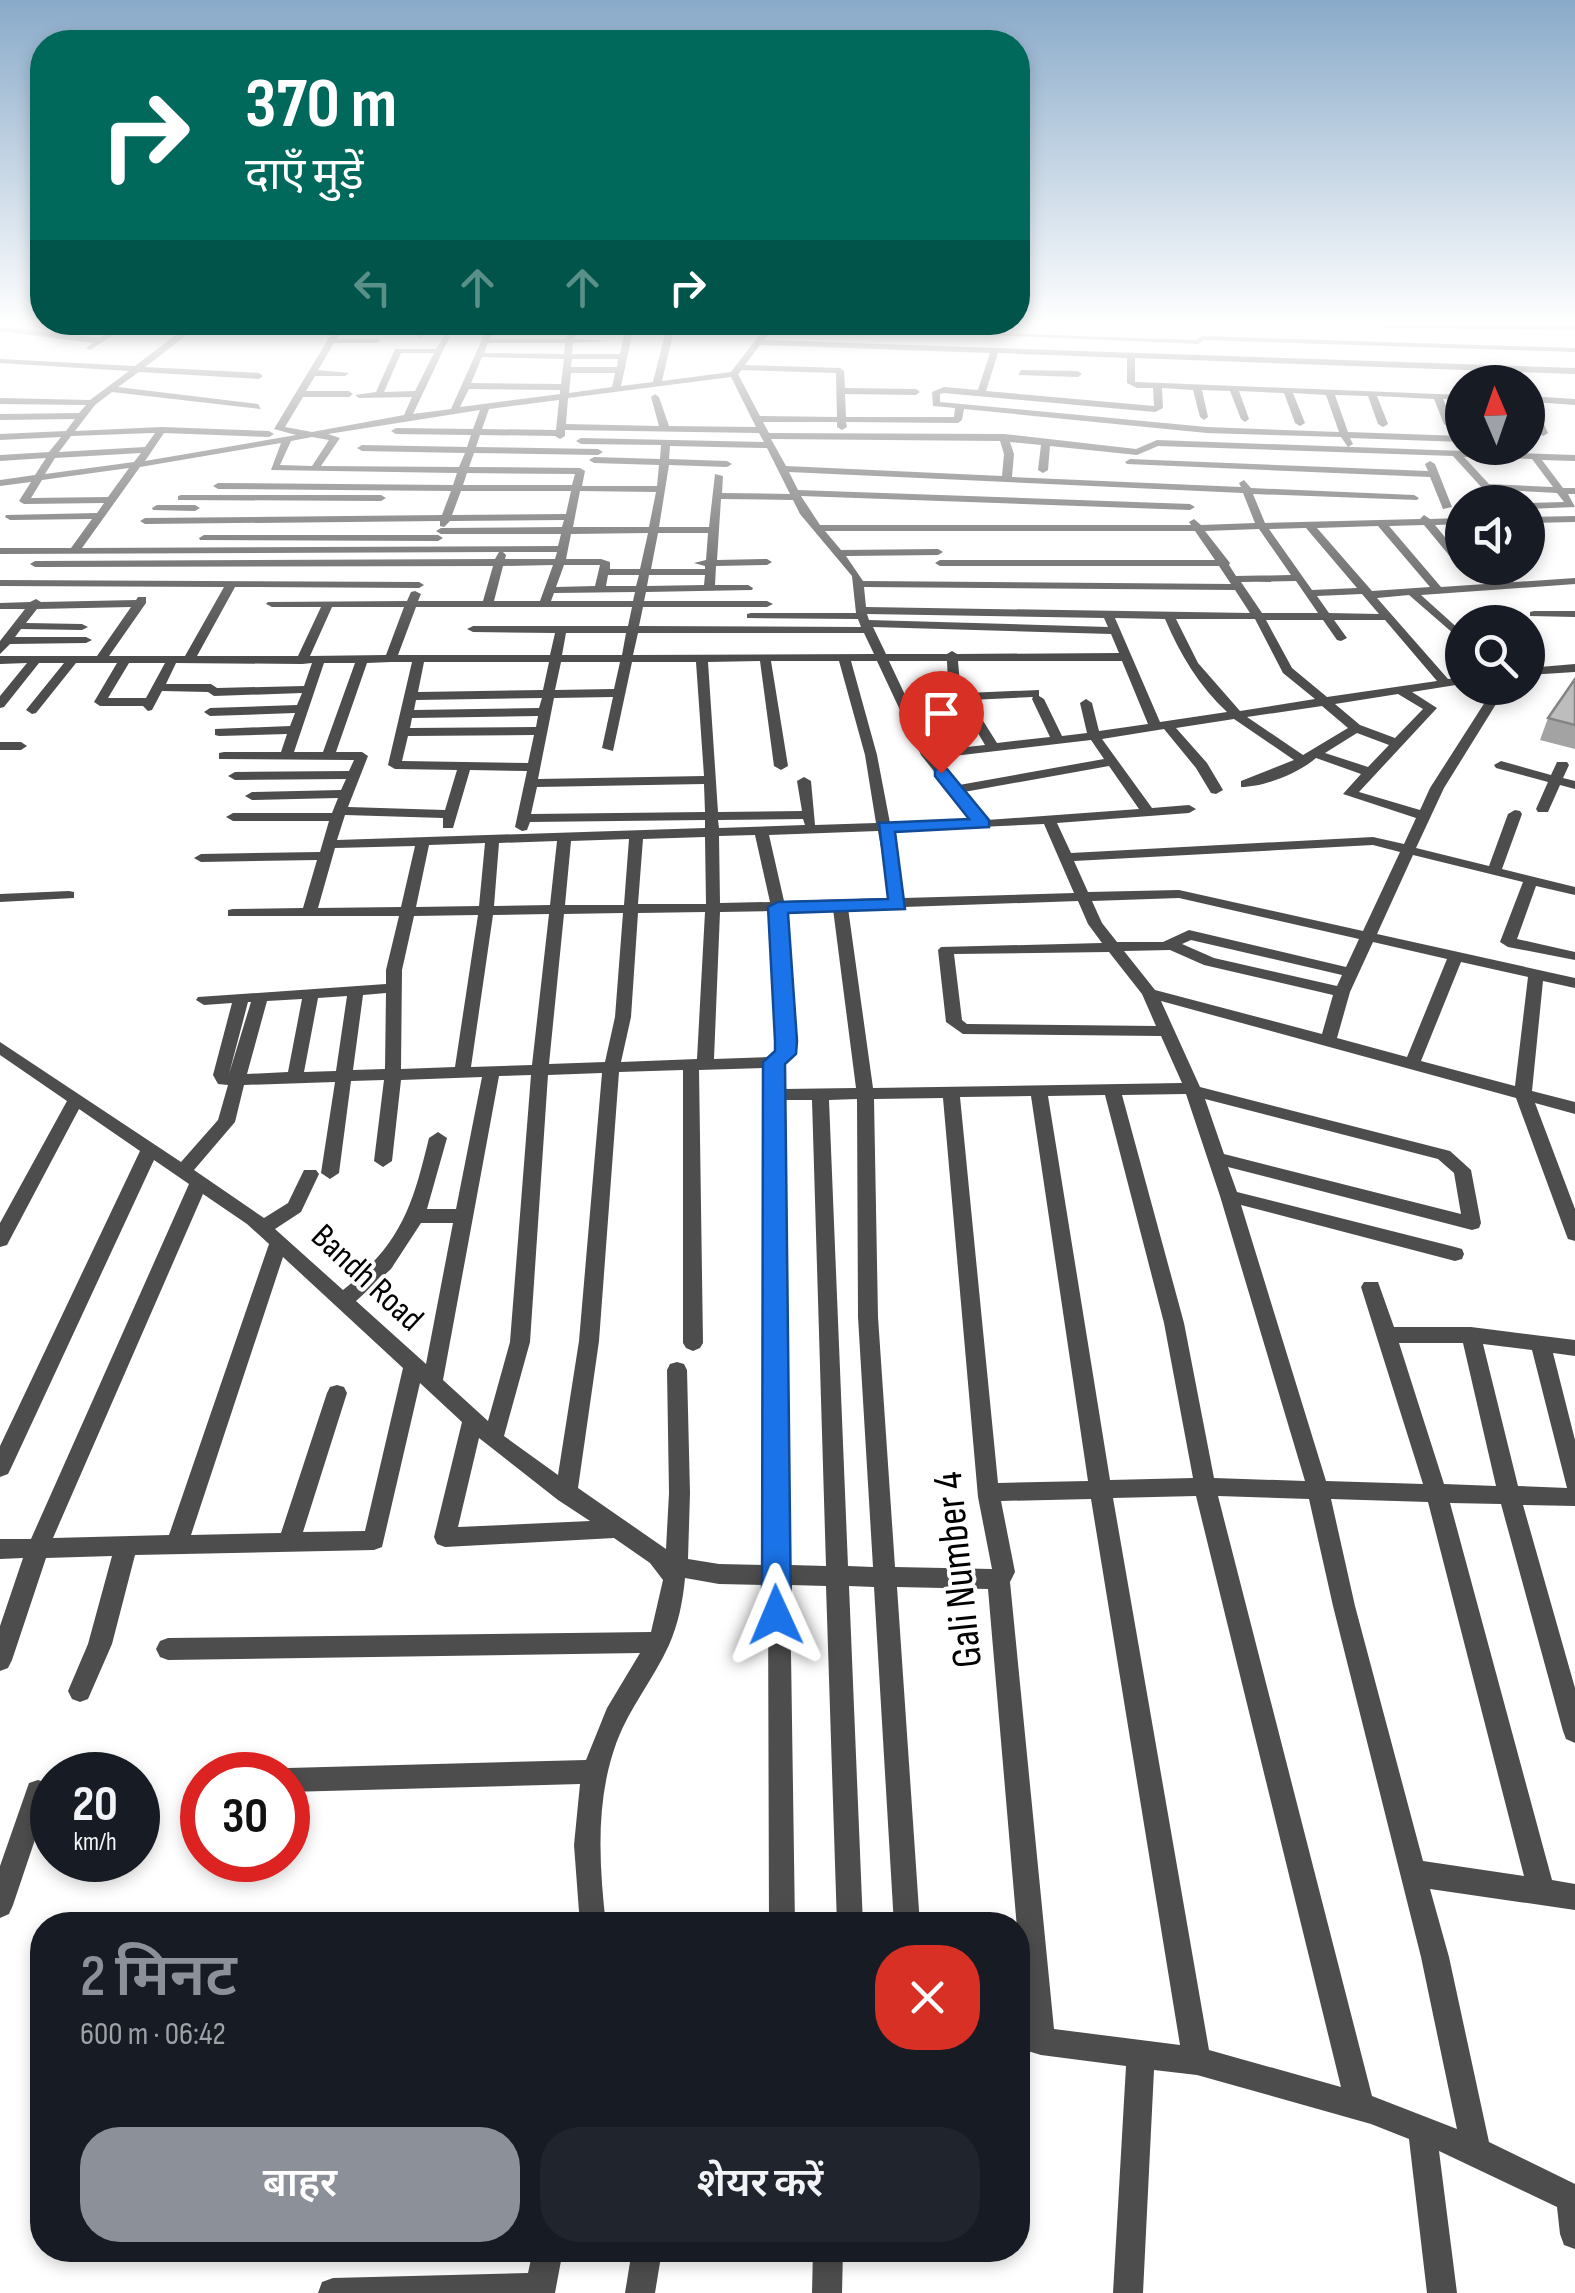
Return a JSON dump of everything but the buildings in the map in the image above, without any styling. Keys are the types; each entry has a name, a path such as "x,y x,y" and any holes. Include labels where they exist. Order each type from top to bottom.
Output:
{"street":[{"path":"0,437 104,433"},
{"path":"3,645 159,433"},
{"path":"210,433 267,433"},
{"path":"293,498 306,474 335,438 304,433"},
{"path":"0,483 136,466 316,433"},
{"path":"391,660 479,433"},
{"path":"493,433 560,438 727,464"},
{"path":"560,433 560,438"},
{"path":"362,448 472,449 618,433"},
{"path":"665,453 743,433"},
{"path":"764,433 795,495 841,553 859,584 864,620 878,658 927,756 983,824"},
{"path":"812,433 1004,438 1120,456 1238,466 1434,474"},
{"path":"1309,433 1445,437"},
{"path":"1343,434 1353,456"},
{"path":"66,435 23,500 110,500"},
{"path":"560,438 596,456 716,454"},
{"path":"1004,438 1009,454 1007,478"},
{"path":"287,439 274,468 513,516 652,529 714,530"},
{"path":"1043,470 1046,442"},
{"path":"1120,456 1144,452 1148,444 1157,443 1353,456 1445,454"},
{"path":"1238,447 1238,466 1264,527 1341,638"},
{"path":"0,458 144,450"},
{"path":"608,748 662,489 665,453"},
{"path":"1391,453 1426,522 1445,544"},
{"path":"1426,454 1445,502"},
{"path":"1120,456 1129,466 1130,484"},
{"path":"1545,456 1575,458"},
{"path":"1466,465 1485,487 1575,491"},
{"path":"1542,465 1573,505"},
{"path":"781,468 1183,486 1445,507"},
{"path":"157,508 314,517 451,505 575,469 581,473 578,490 547,596"},
{"path":"222,481 306,474 451,505 508,531 568,523"},
{"path":"709,588 718,476"},
{"path":"1183,486 1196,528 1225,563 1283,666 1356,728 1396,743"},
{"path":"144,521 314,517 578,490 662,489"},
{"path":"717,496 970,496 1190,508"},
{"path":"967,530 970,496"},
{"path":"182,498 293,498 314,517"},
{"path":"1096,502 1094,516 1100,529"},
{"path":"259,584 286,537 314,517 451,505"},
{"path":"1545,506 1573,505"},
{"path":"10,517 97,516"},
{"path":"488,602 513,516"},
{"path":"1545,520 1575,519"},
{"path":"1381,522 1437,589"},
{"path":"818,528 1100,529 1445,523"},
{"path":"1308,524 1445,683"},
{"path":"936,530 942,582 940,609"},
{"path":"83,540 286,537"},
{"path":"35,564 428,563 563,549"},
{"path":"0,551 433,550 560,562 604,562 600,587"},
{"path":"841,553 1225,563"},
{"path":"604,572 767,562"},
{"path":"688,563 710,568"},
{"path":"859,584 1237,583 1301,578"},
{"path":"1545,583 1575,580"},
{"path":"0,583 419,585"},
{"path":"100,660 151,583"},
{"path":"189,660 232,583"},
{"path":"1312,593 1519,585"},
{"path":"272,604 488,602 600,587 748,588"},
{"path":"1412,592 1445,622"},
{"path":"547,596 637,603 767,604"},
{"path":"25,616 140,603"},
{"path":"302,660 328,604"},
{"path":"0,606 84,634 3,645"},
{"path":"473,630 632,631 864,620 940,609 1387,617"},
{"path":"25,616 131,614"},
{"path":"1170,614 1188,661 1236,716 1310,758 1372,773"},
{"path":"1545,614 1575,614"},
{"path":"1108,615 1123,657 1162,726 1202,766 1216,790"},
{"path":"750,616 1116,632"},
{"path":"520,836 561,631"},
{"path":"952,655 954,684 994,748"},
{"path":"0,660 1123,657"},
{"path":"693,1343 698,1067 713,908 709,832 712,780 702,658"},
{"path":"765,658 781,766"},
{"path":"419,659 414,696 394,765 535,767"},
{"path":"844,659 872,755 898,905"},
{"path":"0,704 36,660"},
{"path":"32,710 73,660"},
{"path":"125,660 100,702 150,704 172,660"},
{"path":"286,754 319,660"},
{"path":"329,754 362,660"},
{"path":"1545,671 1575,668"},
{"path":"927,756 1094,736 1445,684"},
{"path":"158,687 309,689"},
{"path":"1401,690 1431,708 1350,794 1424,816"},
{"path":"414,696 618,693"},
{"path":"900,701 1037,696 1058,740"},
{"path":"1086,703 1094,736 1148,811"},
{"path":"1328,1041 1342,992 1424,816 1490,705"},
{"path":"210,712 300,709"},
{"path":"408,714 546,712"},
{"path":"1246,784 1310,758 1356,728"},
{"path":"220,732 294,730"},
{"path":"402,732 542,730"},
{"path":"0,746 21,746"},
{"path":"224,756 360,754 309,913"},
{"path":"955,790 1112,761"},
{"path":"1543,809 1562,765"},
{"path":"1500,766 1575,785"},
{"path":"444,840 464,767"},
{"path":"235,776 355,775"},
{"path":"532,783 712,780"},
{"path":"804,782 810,822"},
{"path":"252,796 347,794"},
{"path":"524,818 709,814 885,827 1189,809"},
{"path":"233,817 450,814"},
{"path":"1494,872 1515,814"},
{"path":"1049,818 1095,924 1149,992 1193,1089 1229,1196 1320,1493 1344,1606 1414,1873 1476,2150"},
{"path":"202,858 520,836 761,830 810,822"},
{"path":"240,998 221,1075 224,1080 774,1062 785,1054 786,1041 778,907 761,830"},
{"path":"566,1494 589,1340 611,1070 622,1017 636,834"},
{"path":"494,1439 520,1342 540,1069 565,836"},
{"path":"462,1073 486,913 492,838"},
{"path":"383,1161 393,1076 393,988 404,914 423,841"},
{"path":"1069,857 1373,841 1575,891"},
{"path":"1530,882 1507,939 1571,956"},
{"path":"0,898 70,895"},
{"path":"233,913 556,912 1192,896 1575,982"},
{"path":"840,906 865,1092 868,1317 888,1577 906,1912"},
{"path":"1172,945 1189,935 1352,973"},
{"path":"1166,1031 972,1030 956,1025 946,950 1172,945 1209,962 1342,992"},
{"path":"1412,1064 1455,957"},
{"path":"1536,975 1523,1094 1575,1234"},
{"path":"204,1000 393,988"},
{"path":"176,1546 271,1235 320,1174 356,990"},
{"path":"1149,992 1575,1108"},
{"path":"295,1078 311,993"},
{"path":"0,1660 37,1550 190,1176 226,1122 260,996"},
{"name":"Bandh Road","path":"5,1055 77,1098 271,1235 494,1439 673,1571"},
{"path":"774,1062 782,1912"},
{"path":"432,1384 491,1072"},
{"path":"1112,1088 1174,1324 1205,1487 1360,2107"},
{"path":"776,1095 1193,1089 1444,1155 1462,1170 1472,1222 1215,1158"},
{"path":"1039,1090 1100,1488 1198,2061"},
{"name":"Gali Number 4","path":"951,1091 967,1297 990,1492 1004,1572 998,1579 1021,1912"},
{"path":"820,1093 849,1912"},
{"path":"0,1240 77,1098"},
{"path":"344,1300 384,1269 419,1216 438,1138"},
{"path":"0,1468 150,1149"},
{"path":"1229,1196 1455,1254"},
{"path":"419,1216 462,1216"},
{"path":"1371,1287 1436,1495 1541,1890"},
{"path":"1386,1334 1472,1335 1575,1348"},
{"path":"1472,1335 1510,1495 1575,1731"},
{"path":"1541,1345 1575,1482"},
{"path":"0,1549 374,1540 413,1367"},
{"path":"592,1912 584,1839 594,1772 615,1718 658,1642 668,1616 673,1571 677,1370"},
{"path":"288,1542 337,1393"},
{"path":"473,1420 445,1536 612,1528"},
{"path":"990,1492 1205,1487 1320,1493 1575,1496"},
{"path":"80,1692 100,1644 126,1547"},
{"path":"673,1571 998,1579"},
{"path":"168,1649 658,1642"},
{"path":"310,1779 594,1772"},
{"path":"0,1905 30,1816"},
{"path":"1414,1873 1575,1897"},
{"path":"1030,2037 1198,2061 1360,2107 1476,2150 1573,2200 1575,2234"},
{"path":"1128,2293 1142,2055"},
{"path":"1422,2130 1442,2293"},
{"path":"333,2293 540,2290 546,2262"},
{"path":"640,2293 645,2262"},
{"path":"828,2262 828,2293"}],"route":[{"path":"776,1615 774,1062 785,1054 786,1041 778,907 898,905 885,827 983,824 941,773"}]}
